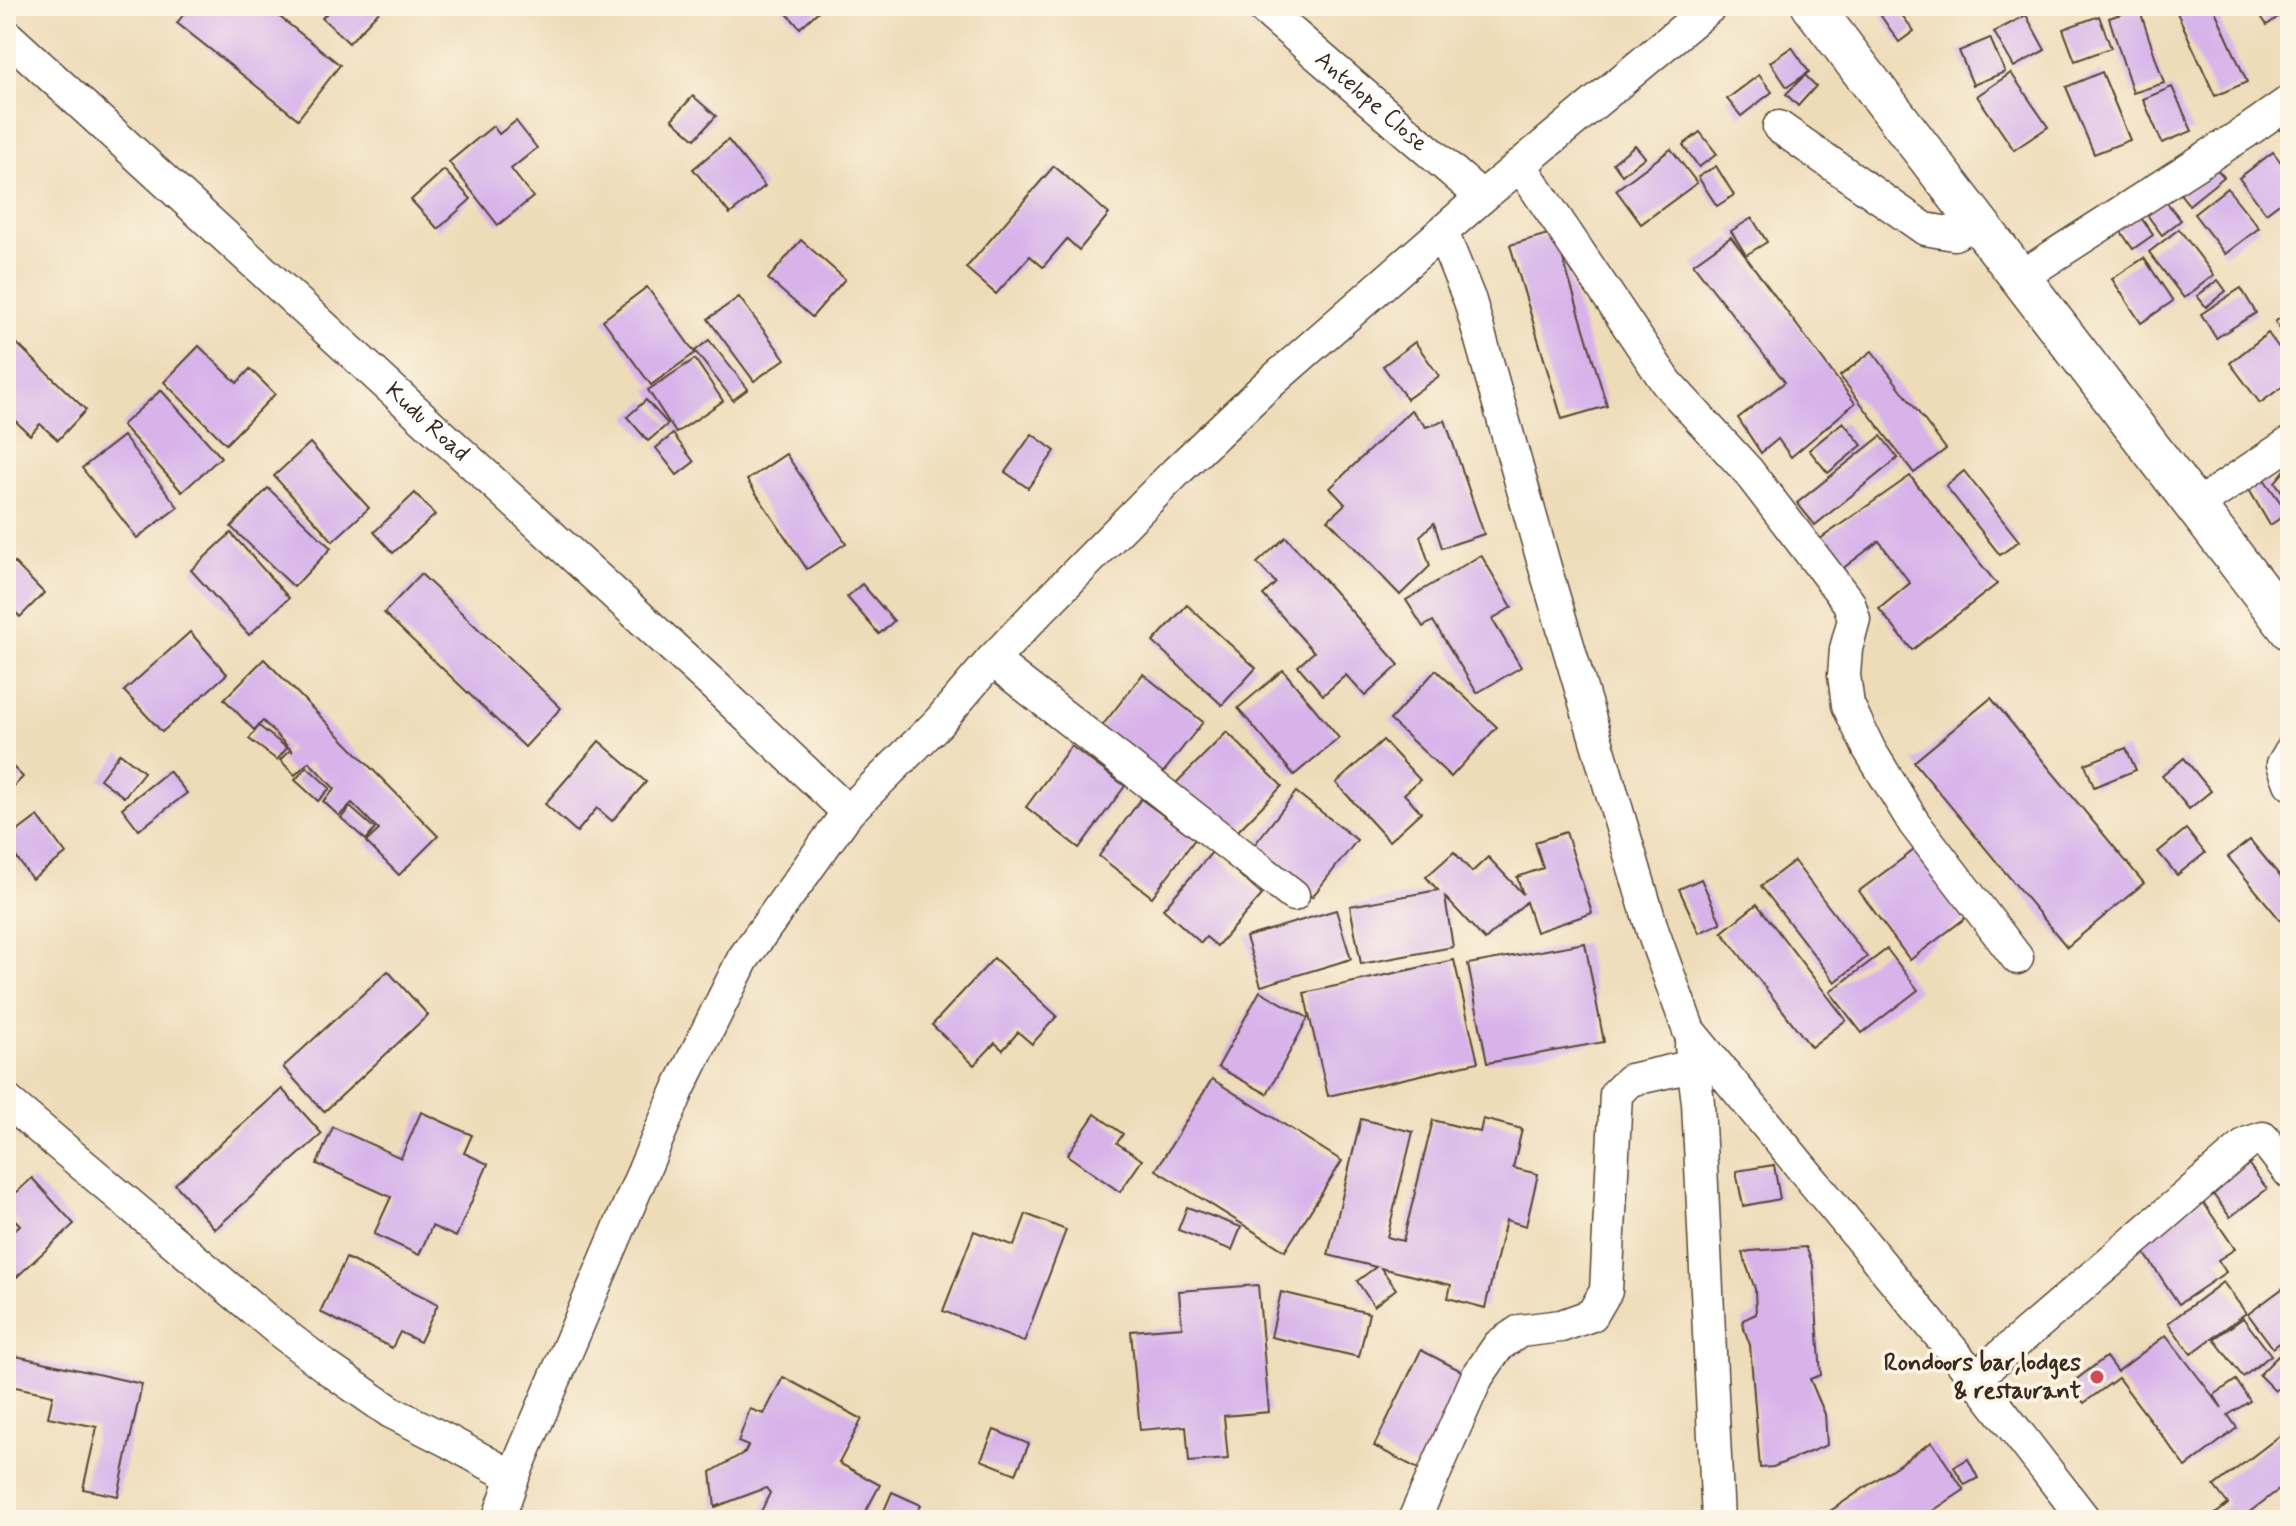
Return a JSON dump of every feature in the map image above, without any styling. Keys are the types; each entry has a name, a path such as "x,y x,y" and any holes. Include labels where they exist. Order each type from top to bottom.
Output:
{"main road":[{"path":"1812,6 2290,630"}],"street":[{"name":"Antelope Close","path":"1261,6 1482,197"},
{"path":"498,1520 513,1477 661,1130 736,973 796,882 848,812 938,723 992,660 1165,483 1251,401 1482,197 1711,6"},
{"name":"Kudu Road","path":"6,35 848,812"},
{"path":"2019,278 2290,101"},
{"path":"1779,127 1925,229 1954,234 1977,223"},
{"path":"1520,165 1667,383 1747,470 1849,603 1854,619 1845,662 1848,705 1869,749 1914,823 2017,958"},
{"path":"1442,232 1470,301 1653,932 1689,1031 1698,1103 1718,1520"},
{"path":"2194,507 2290,443"},
{"path":"992,660 1293,895"},
{"path":"2290,752 2283,764 2290,783"},
{"path":"1689,1031 1975,1378 2085,1520"},
{"path":"1414,1520 1477,1377 1499,1345 1520,1331 1561,1326 1592,1315 1606,1291 1616,1094 1630,1080 1693,1066"},
{"path":"6,1100 277,1329 329,1369 391,1412 513,1477"},
{"path":"1975,1378 2248,1143 2263,1138 2290,1173"}],"building":[{"path":"190,6 266,6 340,65 298,119 177,23"},
{"path":"327,6 384,6 349,43 322,18 331,9"},
{"path":"780,6 824,6 800,28"},
{"path":"1895,6 1914,31 1899,42 1881,16"},
{"path":"2026,6 2044,6 2032,14"},
{"path":"2174,6 2213,6 2247,82 2215,96"},
{"path":"2254,6 2290,6 2290,8 2267,25"},
{"path":"2139,8 2164,83 2133,93 2109,18"},
{"path":"2026,15 2045,50 2014,67 1994,32"},
{"path":"2099,16 2111,48 2075,61 2063,29"},
{"path":"1990,38 2005,72 1973,85 1959,51"},
{"path":"1792,47 1809,72 1787,87 1770,62"},
{"path":"2102,72 2130,140 2094,154 2066,87"},
{"path":"2011,73 2048,127 2014,150 1977,96"},
{"path":"1759,75 1772,92 1741,116 1727,99"},
{"path":"1805,75 1816,86 1798,106 1786,94"},
{"path":"2172,87 2192,131 2162,143 2143,99"},
{"path":"693,96 716,116 695,139 672,119"},
{"path":"2290,120 2290,142 2279,128"},
{"path":"516,121 537,148 511,169 533,197 498,225 449,162 493,126 499,134"},
{"path":"1700,132 1717,154 1699,167 1683,145"},
{"path":"728,140 765,186 730,214 693,169"},
{"path":"1635,145 1645,157 1622,175 1613,163"},
{"path":"1671,149 1697,183 1641,224 1616,190"},
{"path":"2273,152 2290,174 2290,195 2266,213 2239,178"},
{"path":"2211,163 2224,177 2189,205 2178,191"},
{"path":"1054,166 1109,214 1079,250 1067,239 1043,267 1030,256 996,294 966,268"},
{"path":"1716,166 1734,195 1717,206 1698,177"},
{"path":"444,170 471,199 438,229 411,200"},
{"path":"2227,188 2259,228 2225,254 2194,214"},
{"path":"2163,198 2181,220 2162,235 2145,212"},
{"path":"2137,212 2153,235 2133,249 2117,226"},
{"path":"1752,218 1767,242 1746,255 1731,231"},
{"path":"2179,229 2214,275 2184,298 2149,252"},
{"path":"1555,232 1607,406 1562,419 1510,245"},
{"path":"1731,237 1855,403 1791,457 1778,439 1761,453 1738,418 1785,382 1693,264"},
{"path":"801,240 845,279 812,317 768,279"},
{"path":"2144,258 2173,301 2141,323 2112,279"},
{"path":"2218,280 2226,291 2206,307 2197,296"},
{"path":"647,287 695,353 651,385 603,320"},
{"path":"2241,288 2256,313 2216,338 2201,314"},
{"path":"739,297 785,359 754,381 708,319"},
{"path":"2290,310 2290,342 2275,322"},
{"path":"6,333 86,410 58,440 40,424 30,435 6,412"},
{"path":"2268,333 2290,363 2290,381 2260,403 2230,363"},
{"path":"709,340 748,389 733,400 695,351"},
{"path":"1415,342 1439,376 1407,399 1383,366"},
{"path":"199,346 237,383 250,369 275,394 226,444 164,382"},
{"path":"1872,351 1946,449 1914,473 1840,376"},
{"path":"695,359 723,401 676,433 648,390"},
{"path":"161,390 221,457 182,492 122,425"},
{"path":"646,400 668,424 648,441 627,417"},
{"path":"1411,410 1426,427 1445,420 1484,534 1442,548 1434,523 1420,536 1430,566 1400,595 1328,520 1345,504 1330,488"},
{"path":"1843,422 1862,445 1828,473 1809,450"},
{"path":"673,434 694,462 677,475 656,448"},
{"path":"1032,434 1055,451 1028,488 1005,472"},
{"path":"123,436 178,507 137,538 82,468"},
{"path":"1881,436 1898,458 1815,525 1797,503"},
{"path":"310,443 369,508 333,541 274,476"},
{"path":"786,454 846,543 807,569 747,480"},
{"path":"2290,464 2290,503 2275,482"},
{"path":"1964,471 2019,541 2000,555 1946,486"},
{"path":"2261,475 2288,513 2270,525 2248,488"},
{"path":"1910,476 1997,584 1912,650 1879,609 1910,583 1879,541 1842,569 1820,539"},
{"path":"268,488 331,548 294,587 231,527"},
{"path":"415,493 435,515 393,553 374,532"},
{"path":"231,533 289,598 249,635 191,570"},
{"path":"1286,537 1399,665 1365,696 1346,675 1323,695 1298,666 1314,652 1263,595 1276,583 1257,563"},
{"path":"6,554 44,593 20,617 6,602"},
{"path":"1481,555 1512,607 1492,619 1521,667 1477,693 1433,621 1423,627 1406,600"},
{"path":"421,574 561,708 525,747 384,613"},
{"path":"862,584 894,621 879,634 847,597"},
{"path":"1187,605 1256,668 1222,705 1153,642"},
{"path":"190,632 227,674 162,732 124,691"},
{"path":"264,659 438,836 399,875 366,842 379,830 352,803 339,816 323,801 335,789 309,762 295,775 280,760 290,750 293,752 263,721 254,730 224,699"},
{"path":"1283,670 1339,738 1294,775 1238,708"},
{"path":"1436,670 1497,727 1451,777 1390,720"},
{"path":"1143,674 1203,722 1158,779 1098,731"},
{"path":"1991,698 2144,883 2067,947 1914,762"},
{"path":"259,726 287,748 277,760 249,739"},
{"path":"1227,732 1282,786 1230,839 1175,784"},
{"path":"1383,740 1420,780 1404,794 1421,812 1389,841 1336,783"},
{"path":"599,741 646,782 612,821 597,808 577,832 545,804"},
{"path":"1071,746 1125,786 1079,848 1026,807"},
{"path":"2126,748 2136,770 2094,787 2085,764"},
{"path":"120,753 144,772 124,797 100,779"},
{"path":"2184,758 2211,791 2189,809 2162,776"},
{"path":"6,760 23,777 6,794"},
{"path":"307,767 330,788 318,801 295,780"},
{"path":"169,771 187,793 139,830 122,808"},
{"path":"1296,792 1357,840 1312,897 1251,849"},
{"path":"1141,799 1195,839 1152,897 1099,856"},
{"path":"350,807 375,829 366,840 341,818"},
{"path":"38,816 66,854 32,879 6,840"},
{"path":"2186,829 2205,853 2177,875 2158,852"},
{"path":"1566,832 1592,913 1536,932 1526,902 1485,940 1445,897 1453,947 1361,964 1350,906 1438,890 1426,877 1454,852 1472,872 1488,857 1523,894 1517,877 1543,868 1535,842"},
{"path":"2250,840 2290,888 2290,932 2228,857"},
{"path":"1917,848 1968,916 1910,960 1859,891"},
{"path":"1213,851 1262,895 1217,946 1206,937 1201,943 1163,909"},
{"path":"1794,861 1867,957 1835,982 1761,886"},
{"path":"1701,879 1721,923 1699,933 1679,889"},
{"path":"1757,904 1846,1020 1811,1047 1722,932"},
{"path":"1336,910 1351,959 1261,986 1246,937"},
{"path":"1585,943 1604,1042 1487,1063 1468,964"},
{"path":"1887,949 1918,990 1862,1033 1830,992"},
{"path":"994,958 1057,1016 1032,1044 1018,1032 1003,1050 995,1043 974,1065 932,1025"},
{"path":"1454,960 1478,1062 1328,1096 1304,993"},
{"path":"388,971 428,1015 324,1112 283,1067"},
{"path":"1260,991 1308,1018 1267,1094 1218,1067"},
{"path":"1212,1079 1342,1161 1285,1251 1156,1170"},
{"path":"282,1089 322,1134 215,1229 175,1184"},
{"path":"421,1112 472,1135 464,1153 488,1164 456,1237 432,1226 419,1255 374,1234 391,1197 317,1164 333,1127 401,1158"},
{"path":"1095,1114 1123,1134 1117,1143 1142,1160 1120,1192 1067,1155"},
{"path":"1361,1119 1413,1132 1387,1237 1403,1241 1433,1120 1480,1132 1483,1119 1522,1129 1513,1168 1538,1174 1526,1226 1506,1220 1485,1308 1448,1298 1451,1285 1381,1268 1396,1289 1374,1306 1357,1281 1376,1267 1328,1255"},
{"path":"2247,1162 2267,1189 2230,1217 2210,1190"},
{"path":"1774,1165 1780,1199 1743,1206 1736,1171"},
{"path":"32,1178 74,1224 6,1287 6,1238 20,1225 6,1210 6,1202"},
{"path":"2201,1199 2235,1249 2218,1260 2226,1272 2179,1304 2137,1242"},
{"path":"1187,1207 1241,1227 1232,1250 1178,1230"},
{"path":"1026,1214 1066,1230 1024,1342 943,1311 974,1231 1014,1246"},
{"path":"1806,1247 1813,1265 1821,1375 1810,1379 1825,1414 1827,1445 1773,1467 1760,1468 1750,1345 1743,1320 1756,1314 1755,1289 1742,1253"},
{"path":"346,1258 438,1304 420,1342 400,1332 392,1348 320,1312"},
{"path":"2223,1282 2246,1313 2191,1354 2168,1323"},
{"path":"2290,1283 2290,1335 2273,1348 2248,1314"},
{"path":"1258,1285 1269,1412 1224,1416 1228,1459 1189,1462 1186,1426 1140,1430 1131,1331 1182,1327 1179,1291"},
{"path":"1281,1292 1369,1313 1359,1357 1271,1337"},
{"path":"2243,1318 2271,1355 2243,1377 2214,1339"},
{"path":"2166,1335 2222,1408 2214,1395 2236,1380 2250,1401 2228,1415 2237,1428 2186,1467 2118,1378 2084,1403 2069,1385 2106,1357 2117,1372"},
{"path":"2290,1341 2290,1362 2280,1348"},
{"path":"1421,1350 1467,1374 1420,1470 1374,1446"},
{"path":"7,1354 142,1384 118,1496 83,1489 97,1427 48,1417 53,1395 6,1385"},
{"path":"2278,1356 2290,1369 2290,1376 2275,1391 2259,1375"},
{"path":"783,1377 862,1419 839,1463 880,1485 861,1520 837,1520 824,1513 822,1520 757,1520 770,1493 766,1488 715,1507 711,1472 745,1452 748,1446 738,1442 750,1409 764,1414"},
{"path":"2290,1428 2290,1481 2239,1520 2216,1520 2213,1516 2228,1504 2214,1486"},
{"path":"994,1430 1029,1444 1016,1474 981,1460"},
{"path":"1932,1442 1964,1490 1919,1520 1817,1520"},
{"path":"1968,1459 1978,1478 1965,1485 1954,1467"},
{"path":"2290,1490 2290,1506 2282,1496"},
{"path":"892,1492 921,1505 914,1520 880,1520"}],"place":[{"name":"Rondoors bar,lodges & restaurant","path":"2097,1377"}]}
